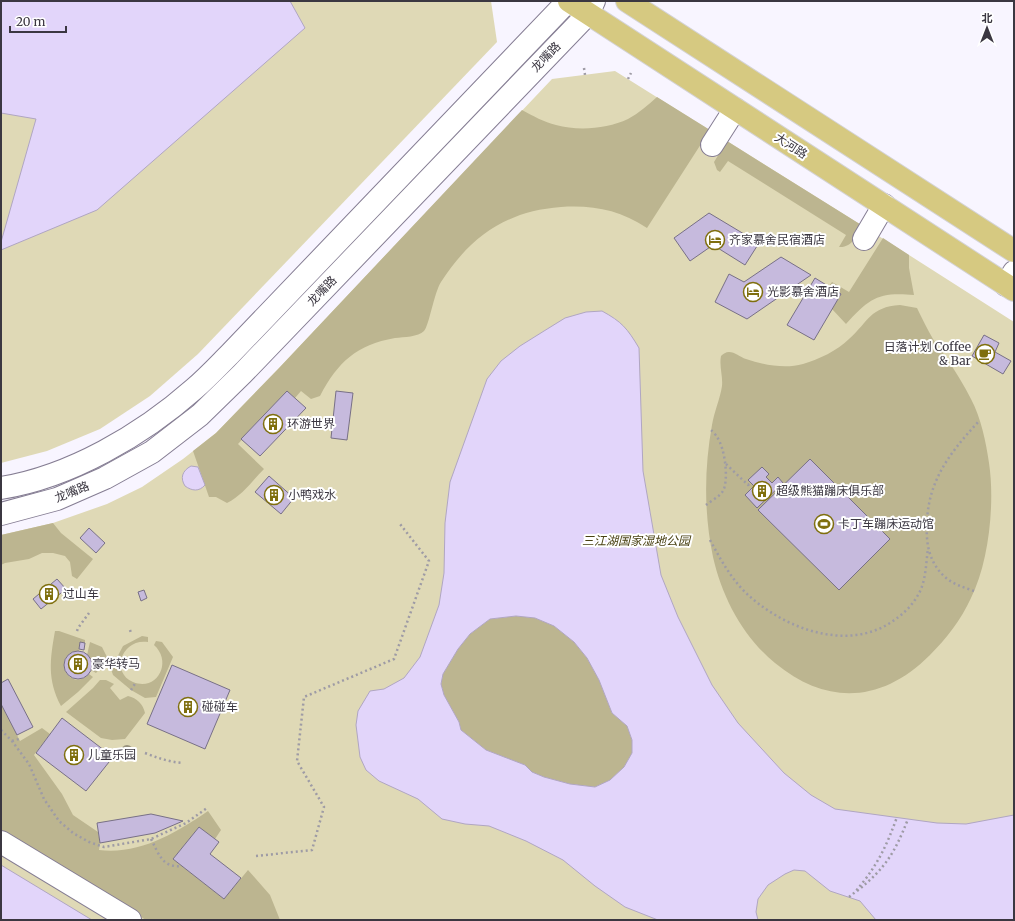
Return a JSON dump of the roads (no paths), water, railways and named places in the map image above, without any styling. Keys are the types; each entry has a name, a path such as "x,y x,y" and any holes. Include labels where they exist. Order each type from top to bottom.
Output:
{"main road":[{"name":"大河路","path":"568,1 591,7 734,109 884,206 1011,282"},
{"path":"627,1 1014,251"}],"street":[{"name":"龙嘴路","path":"1,488 13,486 64,470 114,447 156,420 194,389 231,353 568,1"},
{"name":"龙嘴路","path":"1,514 57,498 105,478 152,452 200,415 242,374 591,7"},
{"path":"712,145 734,109"},
{"path":"864,239 884,206"},
{"path":"1,842 130,920"}],"place":[{"name":"齐家慕舍民宿酒店","path":"715,240"},
{"name":"光影慕舍酒店","path":"753,292"},
{"name":"日落计划 Coffee & Bar","path":"985,354"},
{"name":"环游世界","path":"273,424"},
{"name":"超级熊猫蹦床俱乐部","path":"762,491"},
{"name":"小鸭戏水","path":"274,495"},
{"name":"卡丁车蹦床运动馆","path":"824,524"},
{"name":"过山车","path":"49,594"},
{"name":"豪华转马","path":"78,664"},
{"name":"碰碰车","path":"188,707"},
{"name":"儿童乐园","path":"74,755"}],"park label":[{"name":"三江湖国家湿地公园","path":"636,541"}]}
